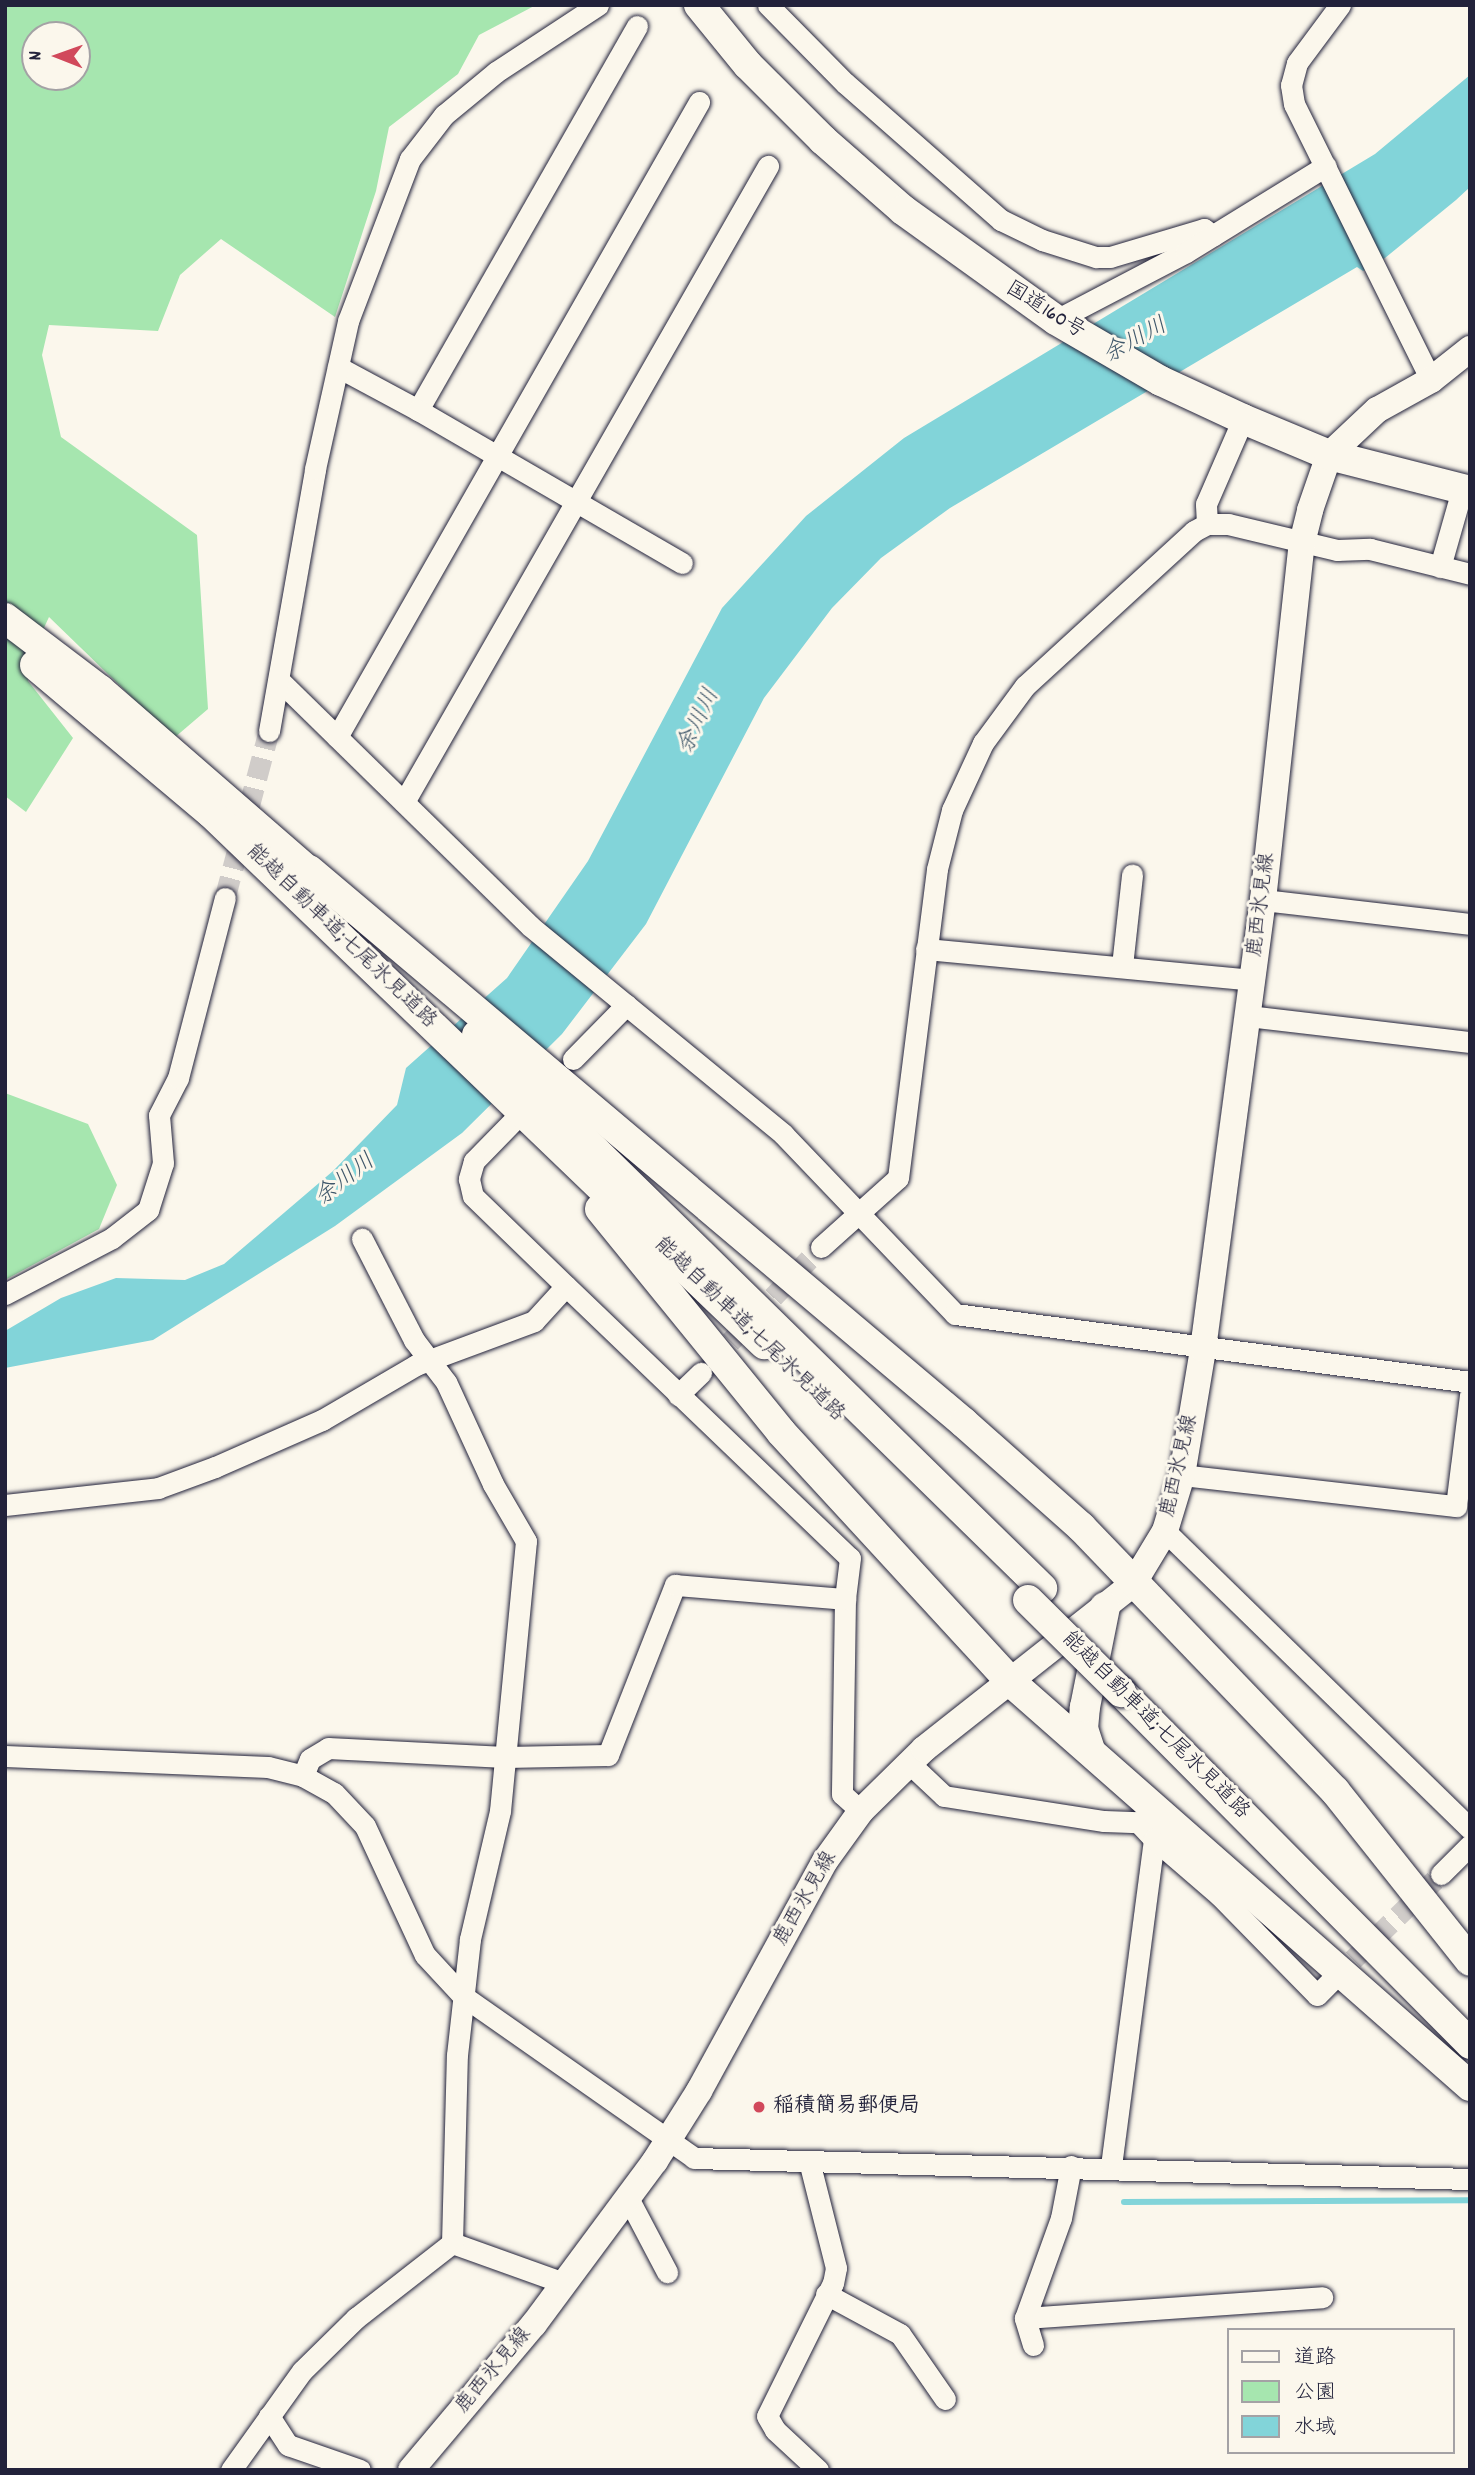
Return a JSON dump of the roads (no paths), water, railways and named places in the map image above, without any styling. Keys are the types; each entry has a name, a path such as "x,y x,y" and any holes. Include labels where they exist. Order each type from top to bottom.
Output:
{"highway":[{"name":"国道160号","path":"699,5 748,65 823,141 914,218 1056,320 1161,381 1329,455 1466,490"},
{"name":"能越自動車道;七尾氷見道路","path":"5,618 100,690 309,870 448,1010"},
{"name":"能越自動車道;七尾氷見道路","path":"5,641 448,1010 538,1090 1035,1594 1470,2015"},
{"path":"538,1090 964,1423 1081,1527 1132,1584 1187,1634 1335,1791 1470,1961"},
{"path":"538,1090 781,1432 1012,1683 1470,2086"},
{"path":"1090,1751 1083,1729 1085,1707 1105,1607"},
{"name":"能越自動車道;七尾氷見道路","path":"1126,1684 1470,2044"}],"main road":[{"name":"鹿西氷見線","path":"417,2468 564,2283 668,2139 825,1861 861,1811 909,1763 1132,1584 1165,1531 1182,1475 1203,1349 1263,900 1302,543 1329,455 1377,410 1431,380 1470,349"}],"street":[{"path":"269,731 281,681 315,470 348,321 410,159 444,115 496,72 598,5"},
{"path":"768,5 809,50 1001,220 1042,240 1096,257 1110,257 1204,229 1213,236"},
{"path":"1340,5 1297,63 1291,85 1294,104 1431,380"},
{"path":"418,410 637,26"},
{"path":"337,737 699,102"},
{"path":"404,802 579,503 768,166"},
{"path":"1056,320 1213,236 1326,166"},
{"path":"338,367 418,410 682,563"},
{"path":"1207,524 1206,504 1243,419"},
{"path":"1440,567 1466,490"},
{"path":"821,1247 856,1212 898,1178 937,869 952,810 982,743 1025,686 1194,531 1207,524 1228,524 1302,543 1370,549 1470,574"},
{"path":"281,681 530,926 783,1134 955,1314 965,1319 1470,1382"},
{"path":"1122,966 1132,875"},
{"path":"5,1294 112,1238 148,1210 163,1163 159,1115 178,1078 225,898"},
{"path":"1263,900 1470,924"},
{"path":"926,949 1253,980"},
{"path":"622,1001 474,1161 469,1179 472,1196 850,1558 845,1599 842,1794 861,1811"},
{"path":"1248,1016 1470,1042"},
{"path":"362,1239 428,1359 446,1382 493,1484 526,1541 500,1811 470,1939 463,1996 457,2055 452,2243"},
{"path":"5,1504 158,1488 322,1420 428,1359 534,1321 566,1286"},
{"path":"678,1395 701,1373"},
{"path":"1182,1475 1455,1506 1470,1395"},
{"path":"1165,1531 1470,1829"},
{"path":"303,1776 310,1759 328,1748 505,1757 608,1755 675,1585 845,1599"},
{"path":"5,1756 268,1767 303,1776 334,1793 365,1826 425,1955 463,1996 694,2158 1111,2166 1470,2179"},
{"path":"909,1763 944,1796 1104,1821 1138,1822 1219,1895 1317,1995 1330,1982"},
{"path":"1111,2166 1154,1839"},
{"path":"1441,1874 1470,1845"},
{"path":"809,2161 836,2268 827,2294 767,2417 775,2430 818,2470"},
{"path":"1033,2346 1026,2318 1061,2218 1071,2166"},
{"path":"628,2197 667,2272"},
{"path":"452,2243 564,2283"},
{"path":"231,2470 302,2371 356,2318 452,2243"},
{"path":"827,2294 900,2334 945,2399"},
{"path":"1026,2318 1322,2297"},
{"path":"269,2416 288,2445 360,2470"}],"water":[{"name":"余川川","path":"1470,75 1470,187 1456,200 1385,258 1363,271 1357,267 950,508 881,558 832,608 764,698 646,924 562,1034 462,1133 335,1226 153,1340 5,1368 5,1331 61,1298 116,1278 185,1280 224,1264 333,1171 397,1105 406,1068 507,978 588,861 722,608 806,516 904,438 1375,154"}],"waterway":[{"path":"1124,2202 1470,2200"}],"tunnel":[{"path":"225,898 269,731"},
{"path":"709,1364 821,1247"},
{"path":"1331,1981 1441,1874"}],"place":[{"name":"稲積簡易郵便局","path":"759,2107"}]}
